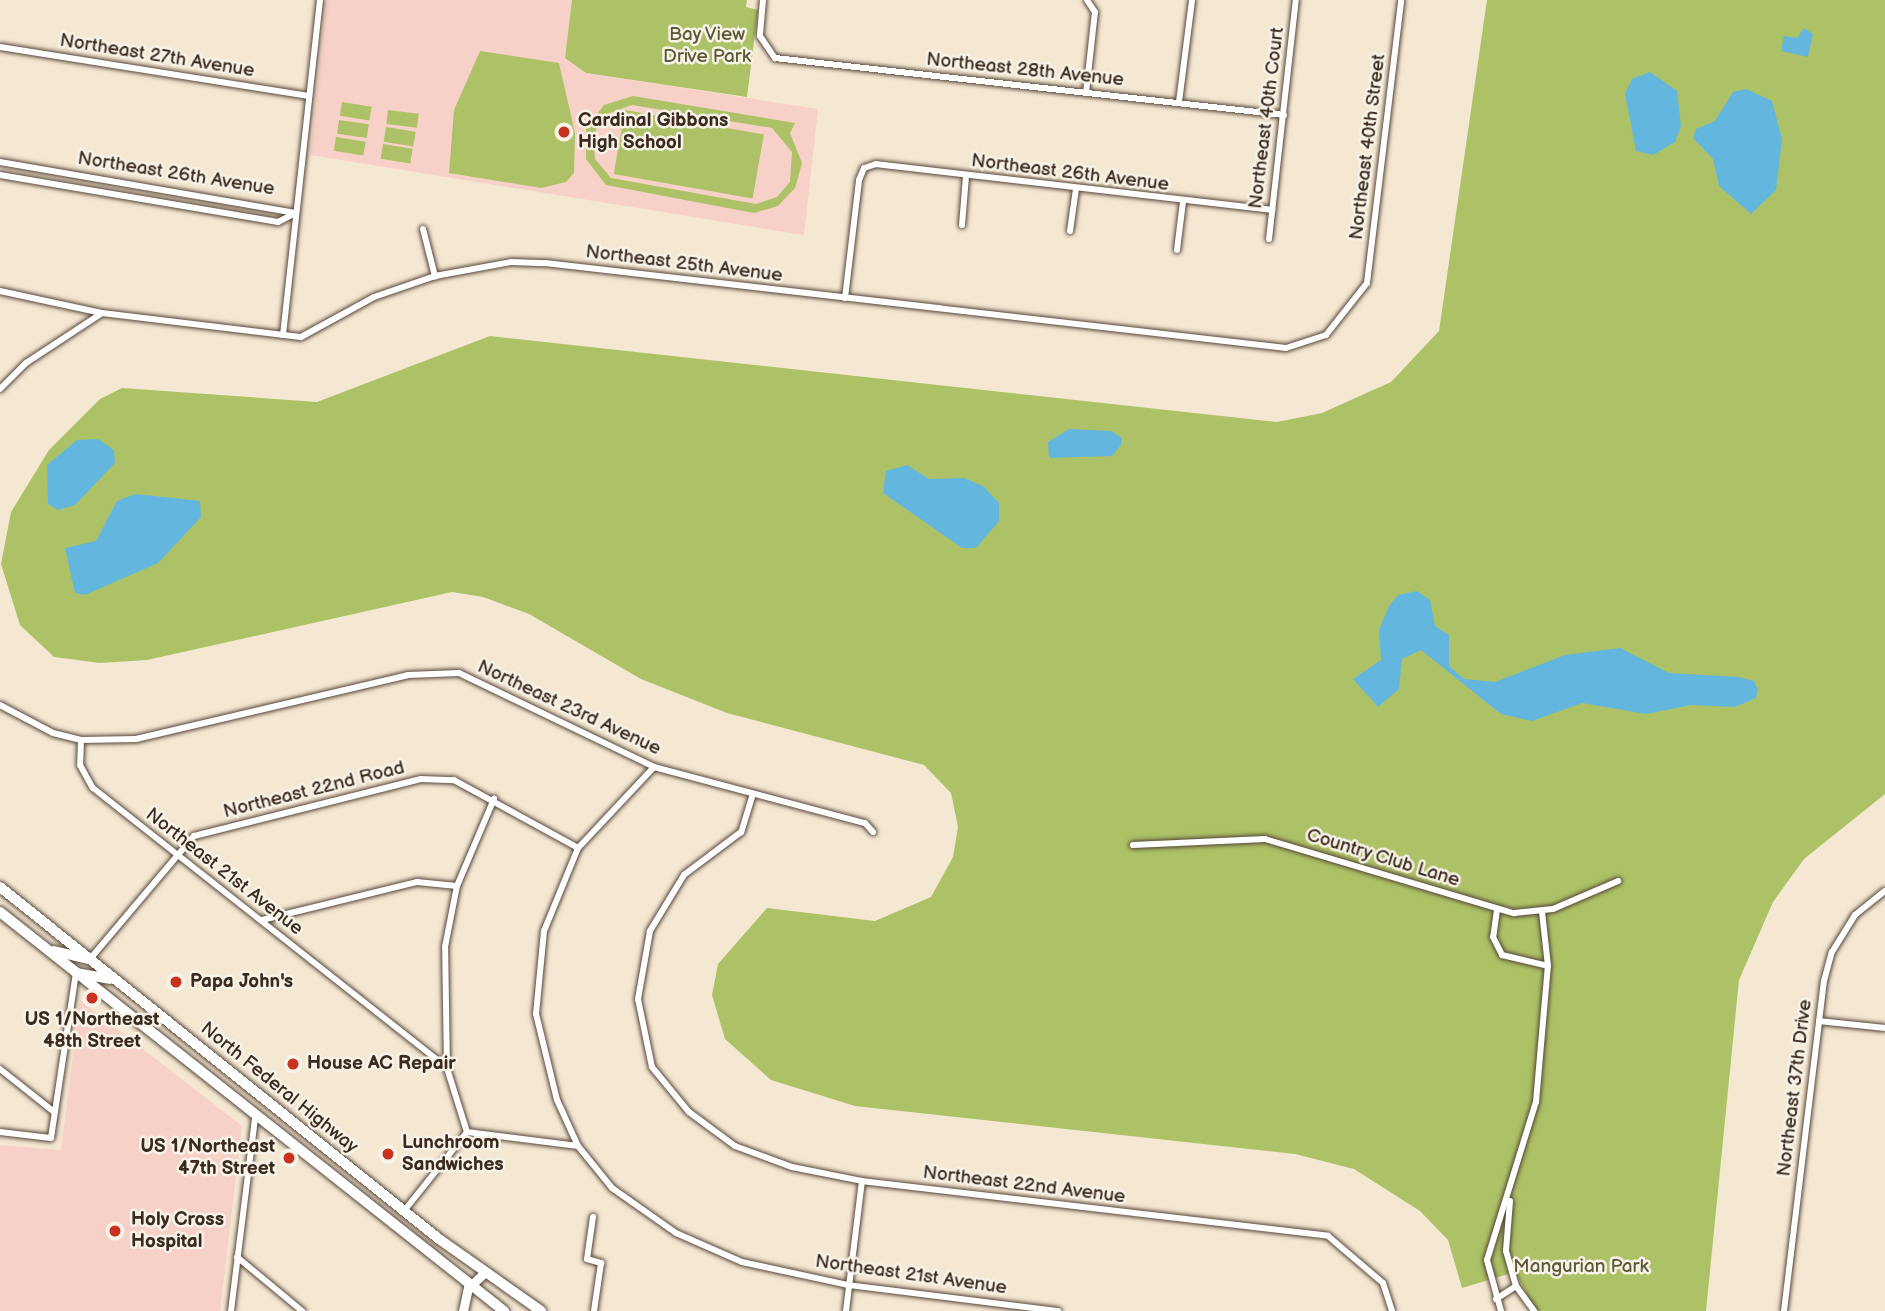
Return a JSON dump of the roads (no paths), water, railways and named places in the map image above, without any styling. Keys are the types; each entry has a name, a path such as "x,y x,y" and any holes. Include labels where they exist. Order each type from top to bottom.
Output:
{"main road":[{"name":"North Federal Highway","path":"0,887 404,1211 484,1273 541,1311"},
{"name":"North Federal Highway","path":"0,912 468,1288 504,1311"},
{"path":"45,948 90,959"},
{"path":"76,973 119,982"},
{"path":"372,1211 404,1211"}],"street":[{"path":"283,335 320,0"},
{"name":"Northeast 28th Avenue","path":"763,0 760,36 766,50 775,58 1284,115"},
{"path":"1179,102 1192,0"},
{"name":"Northeast 40th Court","path":"1269,239 1296,0"},
{"name":"Northeast 40th Street","path":"1361,296 1401,0"},
{"path":"1086,93 1095,12 1088,1"},
{"name":"Northeast 27th Avenue","path":"0,47 310,96"},
{"name":"Northeast 26th Avenue","path":"0,162 296,213"},
{"name":"Northeast 26th Avenue","path":"845,298 864,168 967,176 1272,210"},
{"name":"Northeast 26th Avenue","path":"0,175 278,222 296,213"},
{"path":"962,225 967,176"},
{"path":"96,191 100,178"},
{"path":"1070,231 1076,189"},
{"path":"1177,250 1182,202"},
{"path":"423,229 435,276"},
{"name":"Northeast 25th Avenue","path":"0,291 102,313 283,335 317,331 374,298 435,276 511,262 545,263 1286,348 1326,335 1361,296"},
{"path":"0,389 26,363 102,313"},
{"name":"Northeast 23rd Avenue","path":"82,740 136,739 408,675 459,673 654,766 752,797 865,823 873,832"},
{"path":"0,705 53,733 82,740"},
{"name":"Northeast 21st Avenue","path":"82,740 84,779 173,853 262,920 447,1068"},
{"path":"578,848 654,766"},
{"name":"Northeast 22nd Road","path":"90,959 173,853 194,836 421,779 454,780 494,799 578,848"},
{"name":"Northeast 22nd Avenue","path":"752,797 741,832 684,876 650,931 638,999 652,1067 689,1112 735,1146 792,1167 862,1181 1328,1237 1383,1283 1392,1311"},
{"path":"467,1132 447,1068 445,947 457,886 494,799"},
{"name":"Country Club Lane","path":"1133,845 1265,839 1497,909 1542,912 1618,881"},
{"name":"Northeast 21st Avenue","path":"578,848 544,931 536,1014 557,1100 578,1146 612,1188 676,1233 742,1262 848,1285 1058,1311"},
{"path":"262,920 417,882 457,886"},
{"name":"Northeast 37th Drive","path":"1784,1311 1819,1021 1832,952 1856,915 1885,891"},
{"path":"1497,909 1493,937 1502,955 1548,966"},
{"path":"1501,1311 1487,1260 1510,1199 1536,1102 1548,966 1542,912"},
{"path":"0,1132 51,1138 76,973"},
{"path":"1819,1021 1885,1028"},
{"path":"0,1069 54,1112"},
{"path":"231,1311 256,1117"},
{"path":"467,1132 578,1146"},
{"path":"404,1211 467,1132"},
{"path":"846,1311 862,1181"},
{"path":"1510,1199 1506,1251 1516,1286 1534,1311"},
{"path":"593,1217 587,1259 601,1263 594,1311"},
{"path":"237,1257 302,1311"},
{"path":"463,1311 468,1288 484,1273"},
{"path":"1496,1300 1516,1286"}],"water":[{"path":"1804,28 1813,34 1808,57 1781,51 1784,36 1797,38"},
{"path":"1650,72 1677,91 1681,126 1675,142 1653,155 1636,151 1625,94 1632,79"},
{"path":"1746,89 1772,101 1782,139 1776,190 1751,214 1719,186 1713,159 1693,138 1696,129 1715,121 1733,92"},
{"path":"1069,429 1111,431 1122,438 1121,445 1112,456 1049,458 1048,442"},
{"path":"98,439 114,450 115,463 75,505 58,510 48,504 47,465 77,440"},
{"path":"907,465 929,479 964,478 983,486 999,503 999,521 976,548 962,548 883,493 886,471"},
{"path":"135,494 200,501 201,517 158,563 85,595 75,593 65,548 96,541 117,501"},
{"path":"1417,591 1430,600 1435,626 1449,635 1449,666 1464,679 1495,682 1565,655 1620,648 1669,673 1739,677 1754,681 1758,690 1756,698 1735,707 1691,705 1646,714 1582,703 1532,721 1501,714 1421,650 1402,659 1399,689 1378,707 1353,679 1381,660 1379,630 1389,606 1398,595"}],"place":[{"name":"Cardinal Gibbons High School","path":"564,132"},
{"name":"Papa John's","path":"176,982"},
{"name":"US 1/Northeast 48th Street","path":"92,998"},
{"name":"House AC Repair","path":"293,1064"},
{"name":"Lunchroom Sandwiches","path":"388,1154"},
{"name":"US 1/Northeast 47th Street","path":"289,1158"},
{"name":"Holy Cross Hospital","path":"115,1231"}],"park label":[{"name":"Bay View Drive Park","path":"707,46"},
{"name":"Mangurian Park","path":"1581,1267"}]}
